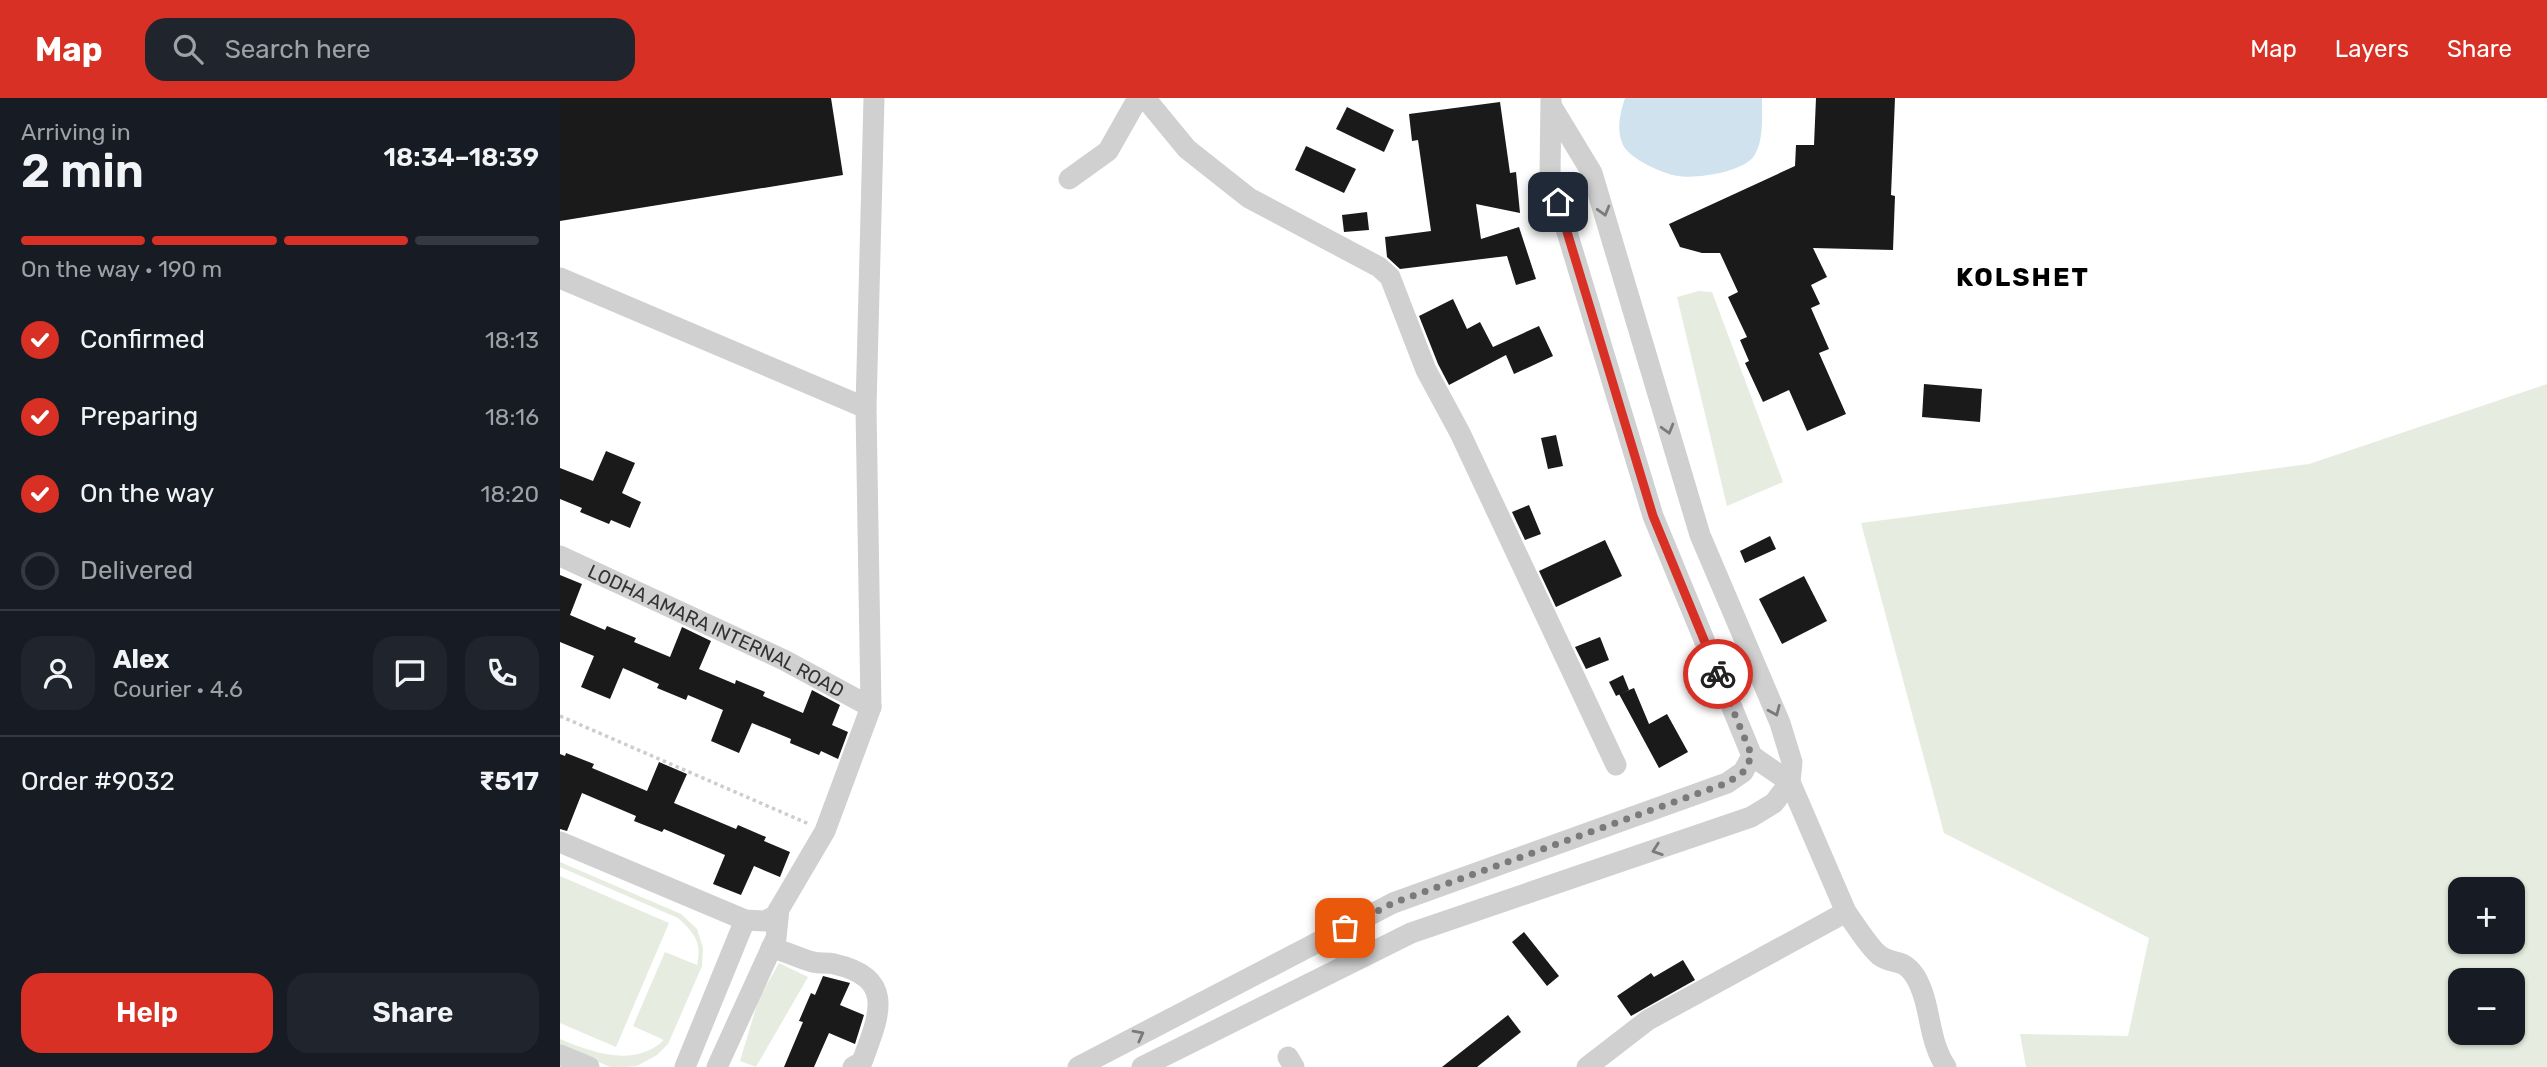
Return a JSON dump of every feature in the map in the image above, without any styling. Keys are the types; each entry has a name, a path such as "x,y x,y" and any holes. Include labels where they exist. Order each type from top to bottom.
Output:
{"street":[{"name":"LODHA AMARA INTERNAL ROAD","path":"779,909 825,831 871,707 866,408 874,98"},
{"path":"1069,179 1108,151 1138,98"},
{"path":"1145,98 1187,149 1249,198 1379,267 1390,277 1426,370 1460,433 1616,765"},
{"path":"1551,103 1592,173 1700,535 1780,723 1792,762 1790,782 1846,912 1880,956 1904,963 1921,988 1936,1052 1946,1067"},
{"path":"1551,103 1550,176 1653,516 1752,756 1790,782"},
{"path":"560,278 866,408"},
{"path":"1674,566 1708,554"},
{"name":"LODHA AMARA INTERNAL ROAD","path":"560,556 784,660 871,707"},
{"path":"1079,1067 1393,903 1727,783 1743,772 1752,756"},
{"path":"1142,1067 1411,933 1751,817 1774,803 1790,782"},
{"path":"560,842 745,920 765,921 775,916 779,909"},
{"path":"1426,891 1445,922"},
{"path":"717,1067 776,938 779,909"},
{"path":"1587,1067 1648,1020 1846,912"},
{"path":"685,1067 745,920"},
{"path":"771,948 789,951 814,962 835,964 867,977 876,989 879,1014 862,1062 853,1067"},
{"path":"560,1055 589,1067"}],"path":[{"path":"560,716 825,831"}],"shaded area":[{"path":"1699,291 1712,292 1783,482 1727,506 1677,297"},
{"path":"2547,384 2547,1067 2026,1067 2020,1034 2128,1036 2149,938 1944,833 1861,523 2309,464"},
{"path":"560,862 681,914 697,929 703,948 702,966 668,1044 657,1055 637,1066 610,1067 560,1045 560,1039 615,1055 628,1056 653,1048 664,1040 633,1026 665,952 697,965 698,944 678,918 560,867"},
{"path":"560,876 669,923 616,1047 560,1023"},
{"path":"779,963 808,977 756,1067 740,1061 759,998"}],"water":[{"path":"1625,98 1762,98 1762,128 1757,150 1748,162 1719,173 1686,177 1664,172 1632,155 1623,145 1619,127"}],"building":[{"path":"560,98 831,98 843,175 560,221"},
{"path":"1816,98 1895,98 1891,195 1895,196 1893,250 1813,248 1827,277 1811,285 1820,304 1811,308 1829,349 1819,353 1846,414 1807,431 1789,390 1763,402 1745,363 1749,361 1740,340 1747,337 1728,297 1738,292 1720,253 1702,253 1680,247 1669,224 1795,166 1796,145 1814,145"},
{"path":"1500,102 1510,173 1516,172 1520,213 1476,204 1481,239 1519,227 1536,279 1516,285 1507,256 1400,269 1387,257 1385,237 1431,231 1418,140 1412,141 1409,114"},
{"path":"1347,107 1394,130 1384,152 1336,129"},
{"path":"1306,146 1356,169 1344,193 1295,170"},
{"path":"1367,212 1369,230 1344,232 1342,215"},
{"path":"1453,299 1467,329 1480,322 1493,347 1539,326 1553,356 1514,374 1506,355 1449,385 1419,316"},
{"path":"1924,384 1982,389 1980,422 1922,417"},
{"path":"1556,435 1563,466 1548,469 1541,438"},
{"path":"606,451 635,463 622,493 641,502 630,528 611,520 609,524 580,512 582,508 560,499 560,468 593,481"},
{"path":"1529,505 1541,534 1525,540 1512,512"},
{"path":"1770,536 1776,549 1745,563 1740,551"},
{"path":"1605,540 1622,576 1556,607 1539,571"},
{"path":"560,575 582,584 570,615 605,630 607,626 636,638 634,642 670,657 682,627 711,641 699,669 735,684 736,680 765,692 763,696 803,713 812,690 840,705 832,725 848,732 838,759 821,751 819,755 790,743 791,739 752,723 739,753 711,741 723,710 688,695 686,700 657,688 659,684 623,668 610,699 581,687 594,656 560,642"},
{"path":"1804,576 1827,621 1782,644 1759,599"},
{"path":"1600,637 1609,660 1586,669 1575,647"},
{"path":"1623,675 1629,690 1616,696 1609,682"},
{"path":"1634,688 1649,724 1667,714 1688,752 1659,768 1619,694"},
{"path":"566,753 594,764 592,768 647,791 659,762 687,774 674,803 736,829 738,825 766,837 764,841 790,852 780,877 754,866 741,895 713,884 725,855 664,829 662,832 634,821 636,816 582,793 567,831 560,829 560,754 565,756"},
{"path":"1524,932 1559,976 1547,986 1512,942"},
{"path":"1683,960 1695,980 1631,1016 1617,996 1651,973 1654,977"},
{"path":"823,976 850,983 840,1005 864,1015 855,1044 829,1033 814,1067 784,1067 803,1022 799,1021 811,993 815,995"},
{"path":"1508,1015 1521,1032 1477,1067 1442,1067"}],"way so far":[{"path":"1345,928 1393,903 1727,783 1743,772 1752,756 1718,674"}],"district":[{"name":"KOLSHET","path":"2023,277"}],"route":[{"path":"1558,202 1653,516 1718,674"}]}
